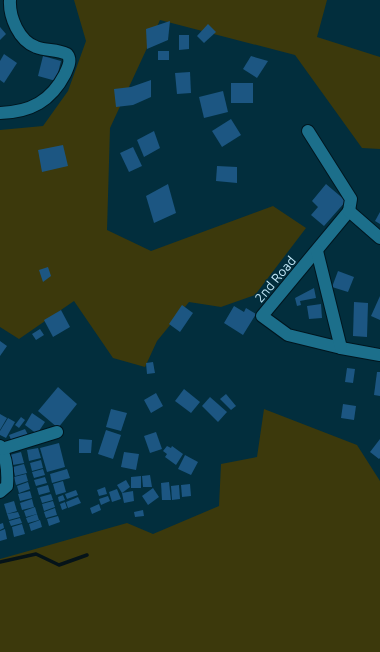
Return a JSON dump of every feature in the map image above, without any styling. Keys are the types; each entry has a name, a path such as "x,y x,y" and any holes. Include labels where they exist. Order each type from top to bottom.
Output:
{"street":[{"path":"0,113 21,110 46,99 58,86 70,62 67,54 37,48 26,42 19,32 11,13 10,0"},
{"path":"308,131 351,199 349,211 380,238"},
{"name":"2nd Road","path":"349,211 318,251 262,316 288,335 341,348 380,355"},
{"path":"318,251 341,348"},
{"path":"0,492 7,486 8,476 6,462 1,448 57,432"}],"shaded area":[{"path":"74,0 327,0 317,37 380,57 380,149 362,148 295,55 160,20 110,128 107,230 151,251 273,206 306,228 255,295 221,307 189,302 157,341 145,367 113,358 74,301 19,339 0,327 0,130 43,126 68,91 86,41"},
{"path":"264,409 357,445 380,481 380,652 0,652 0,559 127,523 153,534 219,506 221,464 257,457"}],"building":[{"path":"170,21 168,40 147,49 146,29"},
{"path":"208,24 216,32 204,43 197,36"},
{"path":"0,27 6,34 0,40"},
{"path":"179,35 189,35 189,49 179,50"},
{"path":"158,51 169,51 169,60 158,60"},
{"path":"4,54 17,63 4,83 0,80 0,61"},
{"path":"43,56 61,61 56,81 38,76"},
{"path":"251,56 268,61 257,78 243,69"},
{"path":"190,72 191,93 177,94 175,73"},
{"path":"151,80 151,97 133,105 116,107 114,89 131,87"},
{"path":"231,83 253,83 253,103 231,103"},
{"path":"223,91 228,112 204,118 199,97"},
{"path":"231,119 241,135 222,147 212,131"},
{"path":"154,131 160,148 144,157 137,140"},
{"path":"63,145 68,166 42,172 38,150"},
{"path":"133,147 142,166 129,172 120,153"},
{"path":"217,166 237,167 237,183 216,181"},
{"path":"168,184 176,213 154,223 146,196"},
{"path":"326,184 346,201 324,226 311,215 318,207 312,201"},
{"path":"380,212 380,224 375,221"},
{"path":"48,267 51,276 43,282 39,270"},
{"path":"338,271 354,277 348,292 332,287"},
{"path":"314,288 316,298 300,301 301,305 297,306 295,298"},
{"path":"380,296 380,320 371,316"},
{"path":"354,302 368,303 367,337 353,336"},
{"path":"321,304 322,318 309,319 307,306"},
{"path":"182,305 193,313 180,332 169,324"},
{"path":"234,306 244,312 246,308 256,314 243,335 224,323"},
{"path":"61,310 70,327 53,337 44,320"},
{"path":"40,329 44,335 36,340 32,334"},
{"path":"0,341 7,346 0,356"},
{"path":"153,362 155,373 147,374 146,363"},
{"path":"347,368 355,369 353,383 345,382"},
{"path":"377,372 380,372 380,396 374,395"},
{"path":"58,387 77,404 58,428 38,411"},
{"path":"184,389 200,402 191,413 175,401"},
{"path":"156,393 163,406 151,413 144,400"},
{"path":"226,394 236,406 231,410 220,399"},
{"path":"210,397 227,412 218,422 202,406"},
{"path":"343,404 356,406 354,420 341,418"},
{"path":"111,409 127,413 121,431 106,427"},
{"path":"32,413 45,422 37,434 25,425"},
{"path":"0,414 7,418 0,430"},
{"path":"21,417 25,420 19,428 15,425"},
{"path":"8,418 15,422 6,438 0,435 0,431"},
{"path":"25,429 28,435 12,442 9,435"},
{"path":"106,430 121,435 113,459 98,454"},
{"path":"156,432 162,449 150,453 144,436"},
{"path":"79,439 92,440 91,453 79,453"},
{"path":"380,439 380,458 379,459 370,452"},
{"path":"59,443 65,467 47,472 40,448"},
{"path":"167,446 171,448 172,446 183,454 176,465 165,457 167,454 163,451"},
{"path":"38,448 41,458 29,461 27,450"},
{"path":"21,452 24,463 13,465 10,455"},
{"path":"124,452 139,454 136,470 121,467"},
{"path":"185,455 198,462 191,475 178,469"},
{"path":"41,460 43,468 32,471 30,463"},
{"path":"24,464 27,473 15,476 13,467"},
{"path":"43,469 45,475 34,478 32,472"},
{"path":"67,469 70,478 52,483 50,474"},
{"path":"26,474 28,481 16,485 14,477"},
{"path":"150,475 152,487 143,487 142,476"},
{"path":"141,476 141,488 131,488 131,477"},
{"path":"45,477 47,483 36,486 34,480"},
{"path":"126,480 130,487 122,493 117,485"},
{"path":"63,481 66,492 56,495 53,484"},
{"path":"28,482 30,489 19,493 17,486"},
{"path":"169,482 171,500 162,500 161,483"},
{"path":"190,484 191,496 182,497 181,485"},
{"path":"48,485 50,492 39,495 37,488"},
{"path":"179,485 180,499 172,500 171,486"},
{"path":"105,487 107,494 99,496 97,490"},
{"path":"153,488 159,497 148,505 142,496"},
{"path":"117,489 121,499 112,502 109,492"},
{"path":"76,490 78,495 67,499 65,494"},
{"path":"30,491 32,498 20,501 18,494"},
{"path":"133,491 134,501 124,503 122,493"},
{"path":"51,494 53,500 42,503 40,497"},
{"path":"63,495 65,500 59,502 58,497"},
{"path":"108,496 110,501 101,505 99,499"},
{"path":"78,497 81,503 68,508 66,502"},
{"path":"32,499 34,507 22,510 20,503"},
{"path":"14,501 17,511 7,514 4,504"},
{"path":"53,501 55,507 44,511 42,504"},
{"path":"65,502 67,508 62,510 60,504"},
{"path":"99,504 101,510 92,514 90,508"},
{"path":"35,507 37,514 26,517 24,511"},
{"path":"55,508 57,515 46,518 44,512"},
{"path":"143,510 144,516 135,517 134,512"},
{"path":"18,512 20,517 9,520 7,514"},
{"path":"37,514 39,520 28,523 26,518"},
{"path":"58,516 60,522 49,526 47,519"},
{"path":"20,518 22,523 11,526 9,521"},
{"path":"40,520 42,527 31,531 29,524"},
{"path":"3,523 4,528 0,530 0,524"},
{"path":"22,524 25,534 14,537 12,527"},
{"path":"5,529 7,539 0,541 0,531"}],"waterway":[{"path":"0,562 36,554 59,565 87,555"}]}
